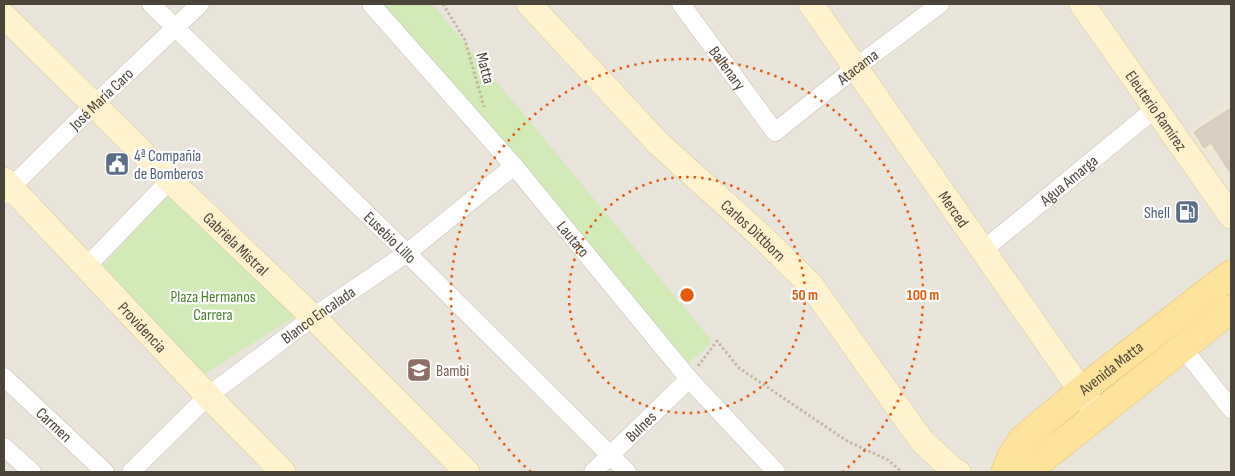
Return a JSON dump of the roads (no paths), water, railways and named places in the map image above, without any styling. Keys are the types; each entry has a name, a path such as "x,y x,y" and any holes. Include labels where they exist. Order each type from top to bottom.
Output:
{"main road":[{"name":"Carlos Dittborn","path":"529,4 658,143 812,285 922,441 953,470 958,472"},
{"name":"Merced","path":"811,4 982,251 1098,414"},
{"name":"Eleuterio Ramírez","path":"1082,4 1231,216"},
{"name":"Gabriela Mistral","path":"4,16 170,180 313,317 467,472"},
{"name":"Providencia","path":"6,187 87,266 208,396 283,472"},
{"name":"Avenida Matta","path":"1005,472 1012,456 1023,439 1082,390 1231,274"},
{"name":"Avenida Matta","path":"1026,472 1231,309"}],"street":[{"name":"Eusebio Lillo","path":"151,4 407,253 627,472"},
{"name":"José María Caro","path":"6,187 200,4"},
{"name":"Lautaro","path":"371,4 514,166 689,379 776,472"},
{"name":"Ballenary","path":"680,4 775,132"},
{"name":"Atacama","path":"775,132 855,68 940,4"},
{"name":"Agua Amarga","path":"982,251 1156,108"},
{"name":"Blanco Encalada","path":"130,472 208,396 313,317 407,253 514,166"},
{"path":"87,266 170,180"},
{"path":"1183,348 1231,409"},
{"name":"Carmen","path":"4,377 105,472"},
{"name":"Bulnes","path":"593,472 689,379"},
{"path":"4,447 32,472"}],"place":[{"name":"4ª Compañía de Bomberos","path":"117,164"},
{"name":"Shell","path":"1187,212"},
{"name":"Bambi","path":"419,370"}],"park label":[{"name":"Plaza Hermanos Carrera","path":"213,305"}]}
